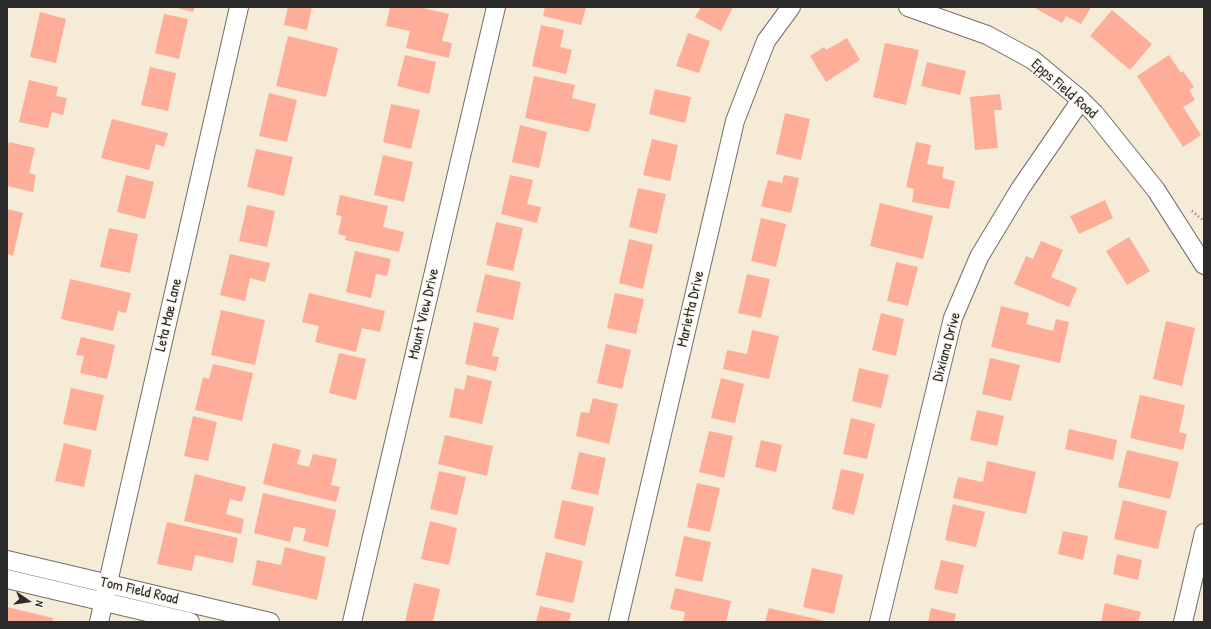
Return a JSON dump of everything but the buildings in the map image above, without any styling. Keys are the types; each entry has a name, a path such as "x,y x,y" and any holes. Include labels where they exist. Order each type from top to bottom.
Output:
{"street":[{"name":"Leta Mae Lane","path":"99,622 239,7"},
{"name":"Mount View Drive","path":"352,622 496,7"},
{"name":"Marietta Drive","path":"618,622 735,121 766,41 791,7"},
{"name":"Epps Field Road","path":"908,7 987,35 1026,56 1033,60 1080,100 1095,114 1156,190 1204,265"},
{"name":"Dixiana Drive","path":"879,622 954,318 979,257 1020,189 1080,100"},
{"path":"1183,622 1204,533"},
{"name":"Tom Field Road","path":"7,560 270,622"},
{"name":"Tom Field Road","path":"7,579 190,622"}]}
